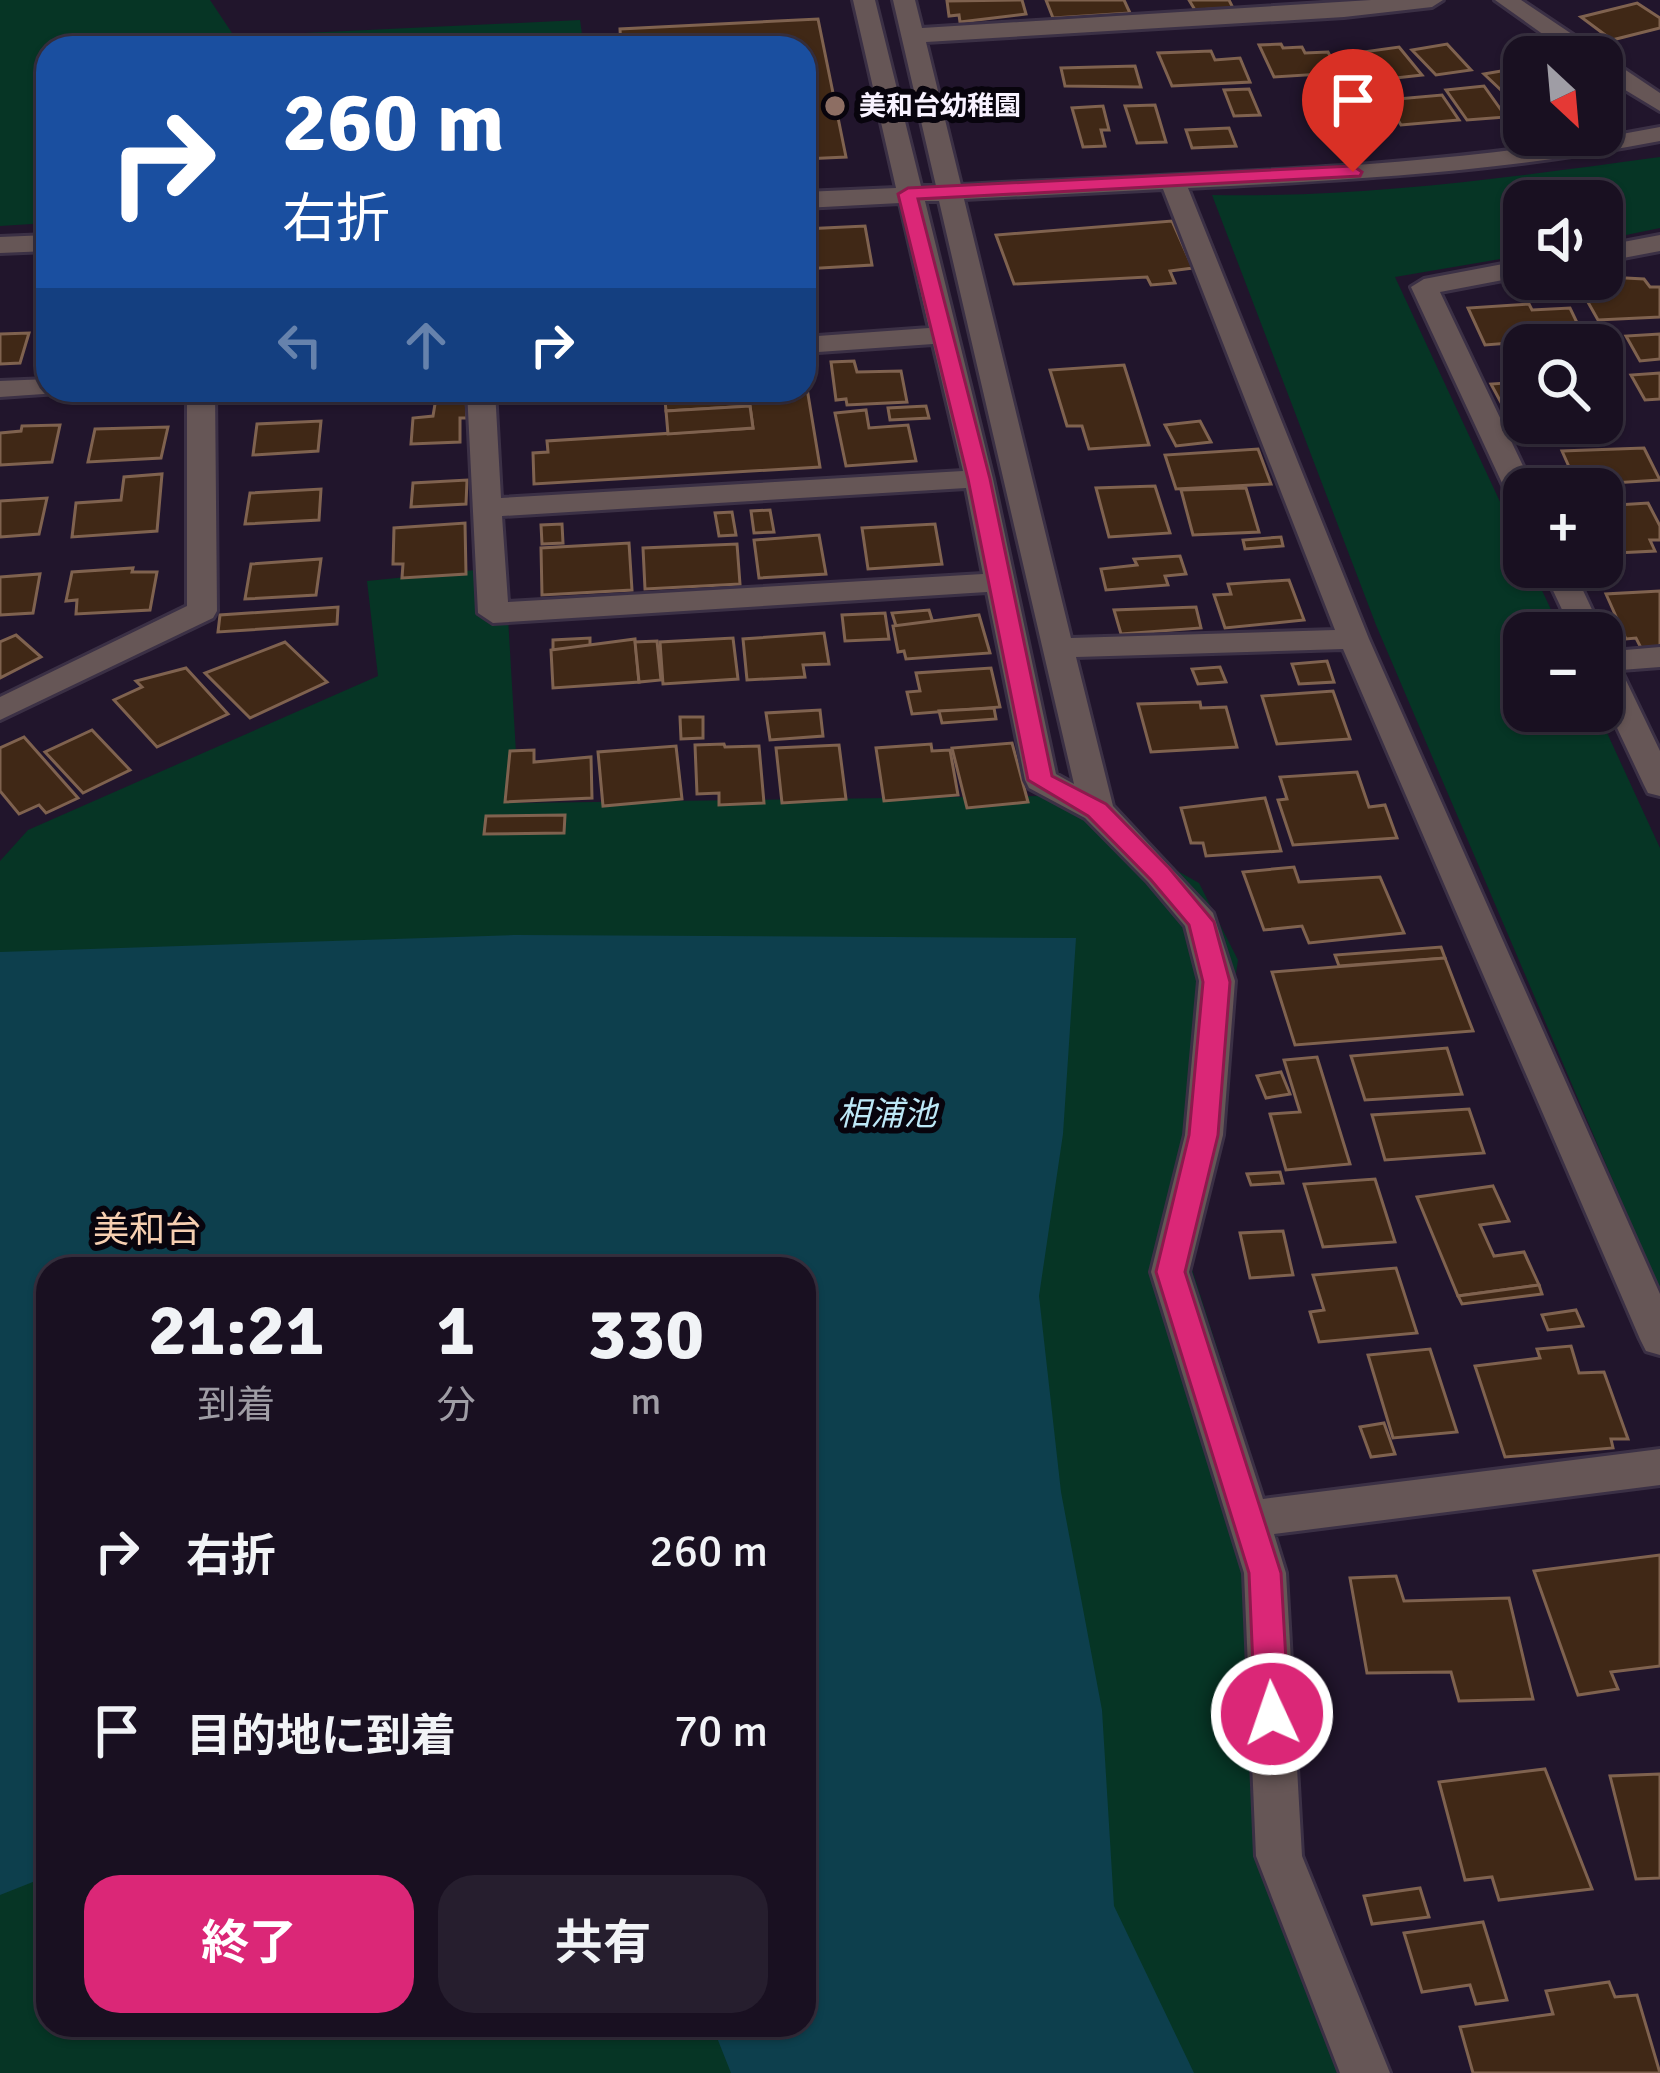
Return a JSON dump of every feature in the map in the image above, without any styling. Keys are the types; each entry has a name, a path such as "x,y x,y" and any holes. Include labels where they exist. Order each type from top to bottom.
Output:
{"street":[{"path":"864,0 979,479 1041,780 1097,810 1201,922 1217,982 1204,1135 1170,1272 1265,1573 1279,1856 1365,2073"},
{"path":"904,0 1097,810"},
{"path":"910,37 1344,10 1432,0"},
{"path":"1506,0 1560,36"},
{"path":"1623,78 1660,104"},
{"path":"816,199 1398,170 1546,156 1660,134"},
{"path":"1172,180 1354,639 1660,1339"},
{"path":"0,245 36,243"},
{"path":"1623,250 1660,243"},
{"path":"1503,272 1424,287 1510,468"},
{"path":"816,344 941,335"},
{"path":"0,389 36,388"},
{"path":"0,710 202,611 201,402"},
{"path":"482,402 494,613 1000,582"},
{"path":"487,508 979,479"},
{"path":"1058,648 1354,639"},
{"path":"1623,660 1660,657"},
{"path":"1623,707 1660,785"},
{"path":"1248,1519 1660,1467"}],"green space":[{"path":"0,0 210,0 234,36 36,36 36,224 0,226"},
{"path":"580,20 582,36 306,36 304,33"},
{"path":"1660,157 1660,228 1623,236 1623,180 1503,180 1503,259 1395,277 1503,508 1503,588 1541,588 1552,612 1503,612 1503,732 1607,732 1660,848 1660,1291 1376,625 1212,195 1381,190"},
{"path":"505,567 519,803 1044,796 1199,883 1238,960 1192,1269 1285,1561 1303,1856 1389,2073 0,2073 0,861 28,830 378,676 367,581"}],"water":[{"name":"相浦池","path":"514,935 1076,938 1063,1134 1039,1296 1061,1492 1102,1710 1114,1906 1194,2073 731,2073 717,2037 816,2037 816,1257 36,1257 36,1881 0,1895 0,952"}],"building":[{"path":"1022,0 1026,14 960,22 959,15 949,16 947,1"},
{"path":"1046,0 1124,0 1130,13 1053,18"},
{"path":"1189,0 1229,0 1233,8 1195,10"},
{"path":"1637,3 1660,18 1660,28 1623,37 1607,36 1581,17"},
{"path":"818,19 846,157 816,158 816,36 620,36 620,29"},
{"path":"1281,44 1283,48 1302,47 1305,53 1328,52 1339,73 1274,77 1259,45"},
{"path":"1447,44 1471,70 1436,75 1412,50"},
{"path":"1399,47 1422,75 1387,79 1363,52"},
{"path":"1211,51 1215,60 1240,58 1250,82 1172,86 1158,53"},
{"path":"1135,66 1141,87 1065,86 1061,68"},
{"path":"1503,71 1503,92 1484,74"},
{"path":"1484,86 1503,117 1467,120 1446,90"},
{"path":"1249,89 1260,115 1234,116 1224,90"},
{"path":"1442,95 1459,120 1401,125 1386,100"},
{"path":"1155,105 1166,142 1137,143 1125,106"},
{"path":"1103,106 1109,130 1101,130 1105,146 1083,147 1072,108"},
{"path":"1229,128 1236,146 1192,148 1186,130"},
{"path":"1172,221 1193,268 1170,271 1175,283 1151,285 1147,277 1014,284 996,235"},
{"path":"865,226 872,265 816,268 816,228"},
{"path":"1623,278 1644,279 1650,287 1660,287 1660,317 1598,320 1587,300 1623,300"},
{"path":"1529,304 1532,310 1570,308 1578,324 1503,324 1503,344 1485,345 1468,308"},
{"path":"29,333 20,363 0,364 0,334"},
{"path":"1660,334 1660,359 1640,361 1626,336"},
{"path":"854,361 857,372 901,371 907,402 847,405 846,399 836,400 831,362"},
{"path":"1124,365 1149,445 1089,449 1082,426 1067,426 1050,370"},
{"path":"1660,373 1660,399 1645,400 1631,375"},
{"path":"1503,383 1503,406 1491,384"},
{"path":"435,402 466,402 467,418 460,418 460,442 411,444 413,418 433,416"},
{"path":"665,402 809,402 820,467 534,484 533,453 548,452 547,441 753,428 750,406 666,411"},
{"path":"750,406 753,428 668,434 666,411"},
{"path":"926,406 929,418 890,420 888,408"},
{"path":"866,410 869,428 908,425 916,461 846,466 835,413"},
{"path":"321,421 318,451 253,455 257,424"},
{"path":"1200,421 1211,442 1176,446 1165,425"},
{"path":"60,425 52,462 0,465 0,433 21,431 22,426"},
{"path":"168,427 161,458 88,462 95,429"},
{"path":"1644,448 1660,480 1623,482 1623,468 1570,468 1562,451"},
{"path":"1258,449 1271,484 1176,489 1165,455"},
{"path":"162,474 157,531 72,537 76,503 121,500 124,477"},
{"path":"467,480 466,504 411,507 413,483"},
{"path":"1155,486 1170,533 1109,537 1096,488"},
{"path":"1246,488 1259,532 1193,535 1181,490"},
{"path":"321,489 319,520 245,524 250,493"},
{"path":"47,498 39,534 0,537 0,501"},
{"path":"1648,503 1660,526 1660,540 1650,540 1655,551 1623,553 1623,505"},
{"path":"770,510 774,532 754,533 751,511"},
{"path":"732,512 736,535 719,536 715,513"},
{"path":"465,523 466,574 402,578 403,564 393,564 394,528"},
{"path":"562,524 563,543 542,544 541,525"},
{"path":"935,524 942,564 868,569 862,528"},
{"path":"819,535 826,574 759,578 754,540"},
{"path":"1281,537 1283,546 1245,549 1243,540"},
{"path":"629,543 632,590 542,595 541,548"},
{"path":"737,544 740,584 645,589 643,548"},
{"path":"1180,556 1186,574 1165,576 1168,585 1106,590 1101,569 1137,565 1134,559"},
{"path":"321,559 316,595 245,599 251,564"},
{"path":"133,568 132,572 157,572 150,610 76,614 77,600 66,601 72,572"},
{"path":"40,574 33,613 0,615 0,577"},
{"path":"1289,580 1304,620 1225,628 1214,595 1231,594 1228,584"},
{"path":"1660,591 1660,648 1642,650 1636,638 1626,639 1623,612 1614,612 1606,594"},
{"path":"338,607 337,624 218,632 220,615"},
{"path":"1196,607 1201,628 1121,634 1114,610"},
{"path":"929,610 933,623 896,626 892,613"},
{"path":"885,613 889,639 845,641 842,615"},
{"path":"979,615 990,653 906,659 904,651 898,652 893,626"},
{"path":"824,633 829,664 803,665 805,677 747,680 743,639"},
{"path":"16,635 41,657 0,678 0,642"},
{"path":"590,638 590,647 553,650 553,640"},
{"path":"733,638 738,679 663,684 660,642"},
{"path":"635,639 639,682 553,688 551,650"},
{"path":"657,641 661,680 639,682 635,642"},
{"path":"285,642 327,682 250,718 205,673"},
{"path":"1327,661 1334,682 1299,684 1292,664"},
{"path":"1220,667 1226,682 1198,684 1192,669"},
{"path":"186,668 228,714 157,747 114,700 142,687 136,681"},
{"path":"991,668 1000,707 912,714 907,692 920,691 916,673"},
{"path":"1333,691 1350,739 1277,744 1262,696"},
{"path":"1200,702 1201,708 1226,707 1237,747 1151,752 1138,704"},
{"path":"994,708 996,719 942,723 939,711"},
{"path":"820,710 823,736 770,740 766,713"},
{"path":"680,717 703,717 703,738 681,739"},
{"path":"92,730 130,770 83,793 45,752"},
{"path":"24,737 78,798 46,813 39,805 19,814 0,791 0,748"},
{"path":"1012,743 1028,802 967,808 952,748"},
{"path":"931,744 932,751 950,750 958,795 884,801 876,748"},
{"path":"695,745 759,746 764,803 719,805 719,793 697,794"},
{"path":"839,745 846,799 782,803 776,748"},
{"path":"676,746 682,799 603,806 598,752"},
{"path":"534,750 534,762 591,757 592,798 505,802 510,751"},
{"path":"1357,772 1369,807 1385,805 1397,838 1293,845 1278,800 1287,799 1280,777"},
{"path":"1265,798 1281,851 1206,856 1203,843 1191,843 1181,808"},
{"path":"565,815 564,833 484,834 486,816"},
{"path":"1294,867 1299,882 1380,877 1404,933 1309,943 1302,926 1264,930 1243,872"},
{"path":"1441,947 1445,958 1339,966 1335,955"},
{"path":"1445,958 1473,1031 1295,1045 1272,972"},
{"path":"1447,1048 1462,1094 1365,1100 1351,1056"},
{"path":"1317,1057 1350,1164 1286,1170 1270,1114 1300,1112 1284,1060"},
{"path":"1281,1072 1290,1094 1266,1098 1257,1076"},
{"path":"1469,1109 1484,1153 1385,1160 1372,1115"},
{"path":"1280,1172 1283,1183 1251,1185 1247,1174"},
{"path":"1375,1179 1395,1242 1323,1247 1304,1184"},
{"path":"1493,1186 1509,1221 1480,1225 1494,1256 1524,1252 1539,1285 1458,1296 1417,1197"},
{"path":"1283,1231 1293,1275 1250,1278 1240,1233"},
{"path":"1396,1268 1417,1333 1319,1342 1310,1312 1324,1310 1313,1275"},
{"path":"1539,1285 1542,1294 1462,1304 1458,1296"},
{"path":"1576,1310 1583,1326 1548,1330 1542,1315"},
{"path":"1571,1346 1579,1373 1604,1372 1628,1439 1611,1439 1613,1448 1505,1457 1475,1366 1540,1358 1537,1349"},
{"path":"1430,1349 1457,1432 1393,1438 1368,1355"},
{"path":"1384,1423 1395,1454 1371,1457 1360,1427"},
{"path":"1660,1555 1660,1666 1611,1672 1618,1689 1578,1695 1534,1571"},
{"path":"1396,1576 1404,1601 1509,1598 1533,1699 1459,1701 1451,1672 1367,1673 1350,1578"},
{"path":"1545,1769 1592,1889 1499,1900 1492,1877 1465,1880 1439,1782"},
{"path":"1660,1774 1660,1878 1636,1879 1610,1776"},
{"path":"1420,1888 1429,1917 1372,1924 1364,1896"},
{"path":"1483,1922 1507,2000 1476,2004 1470,1985 1422,1992 1404,1933"},
{"path":"1609,1982 1615,1997 1637,1995 1660,2073 1473,2073 1460,2027 1553,2014 1546,1991"}],"place":[{"name":"美和台幼稚園","path":"835,106"}],"district":[{"name":"美和台","path":"147,1230"}],"route":[{"path":"1272,1714 1265,1573 1170,1272 1204,1135 1217,982 1201,922 1160,874 1097,810 1041,780 979,479 908,194 1353,172"}]}
